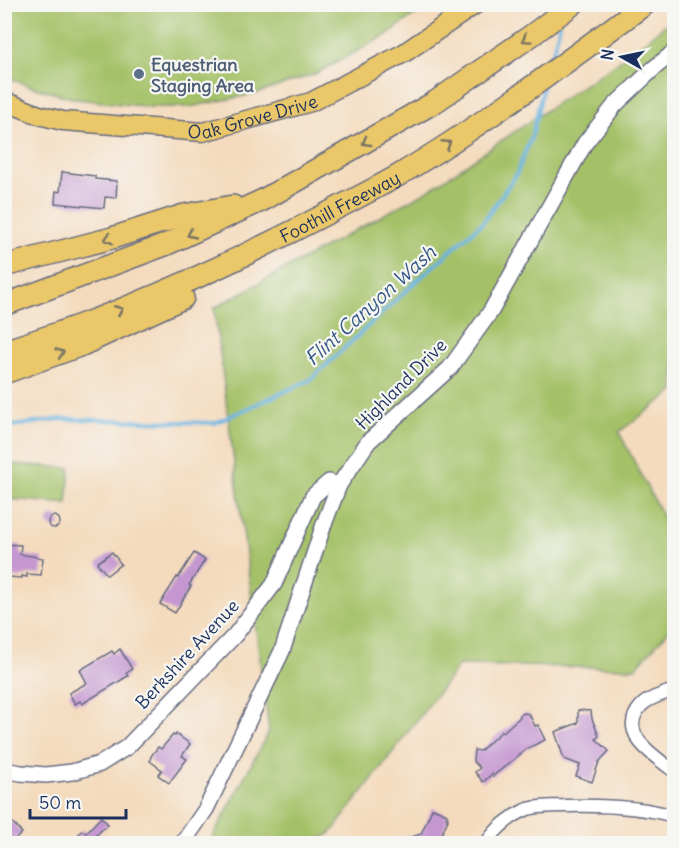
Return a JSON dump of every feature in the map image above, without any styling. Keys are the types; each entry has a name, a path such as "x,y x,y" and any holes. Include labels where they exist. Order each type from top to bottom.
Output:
{"highway":[{"path":"4,305 165,245 263,200 435,102 573,4"},
{"name":"Foothill Freeway","path":"4,351 78,326 158,294 289,233 398,176 555,71 645,4"},
{"path":"4,373 82,345 181,299 296,237 398,176"},
{"path":"4,266 112,238 184,215 263,200"}],"main road":[{"name":"Oak Grove Drive","path":"4,101 39,115 63,121 203,132 311,102 404,53 476,4"}],"street":[{"name":"Highland Drive","path":"182,843 206,809 282,651 339,485 368,442 450,368 491,311 585,143 615,105 654,68 675,52"},
{"name":"Berkshire Avenue","path":"4,770 46,775 72,772 100,764 127,747 235,635 274,584 313,496 329,482 339,485"},
{"path":"675,690 641,706 635,717 633,729 638,742 675,771"},
{"path":"486,843 510,819 529,809 551,806 603,805 675,816"}],"green space":[{"path":"4,5 429,5 383,37 315,74 255,94 189,107 151,107 76,99 32,87 5,76"},
{"path":"674,18 674,391 619,432 674,539 674,625 635,668 459,665 331,833 314,843 209,844 269,731 214,308 427,191 625,57"},
{"path":"12,464 70,468 67,504 10,499"}],"building":[{"path":"62,172 117,181 116,198 105,197 104,208 55,203 56,191 60,192"},
{"path":"56,516 60,522 56,528 52,528 48,520"},
{"path":"4,544 21,545 20,554 43,558 41,575 27,574 27,577 22,576 22,578 8,577 4,574"},
{"path":"112,552 121,564 107,575 97,563"},
{"path":"194,553 205,560 175,613 160,604"},
{"path":"120,649 132,669 126,673 128,676 82,704 80,701 75,704 69,693 87,683 80,670 112,651 114,654"},
{"path":"578,710 591,711 599,736 596,739 609,751 599,762 592,782 576,776 580,765 564,759 555,732 578,723"},
{"path":"524,713 529,714 535,726 538,725 545,740 528,748 483,782 475,772 480,768 473,761 474,750 480,751"},
{"path":"176,734 190,744 182,756 187,759 169,783 158,775 162,770 150,761 158,747 161,749"},
{"path":"433,808 447,814 446,817 448,817 437,843 398,843 398,841 421,834"},
{"path":"101,817 108,824 93,838 100,843 72,843 82,830 86,833"},
{"path":"12,822 22,833 11,843 4,843 4,829"}],"waterway":[{"name":"Flint Canyon Wash","path":"550,64 560,24"},
{"name":"Flint Canyon Wash","path":"4,428 62,419 215,423 310,380 483,222 516,175 532,135 543,88"}],"place":[{"name":"Equestrian Staging Area","path":"139,74"}]}
